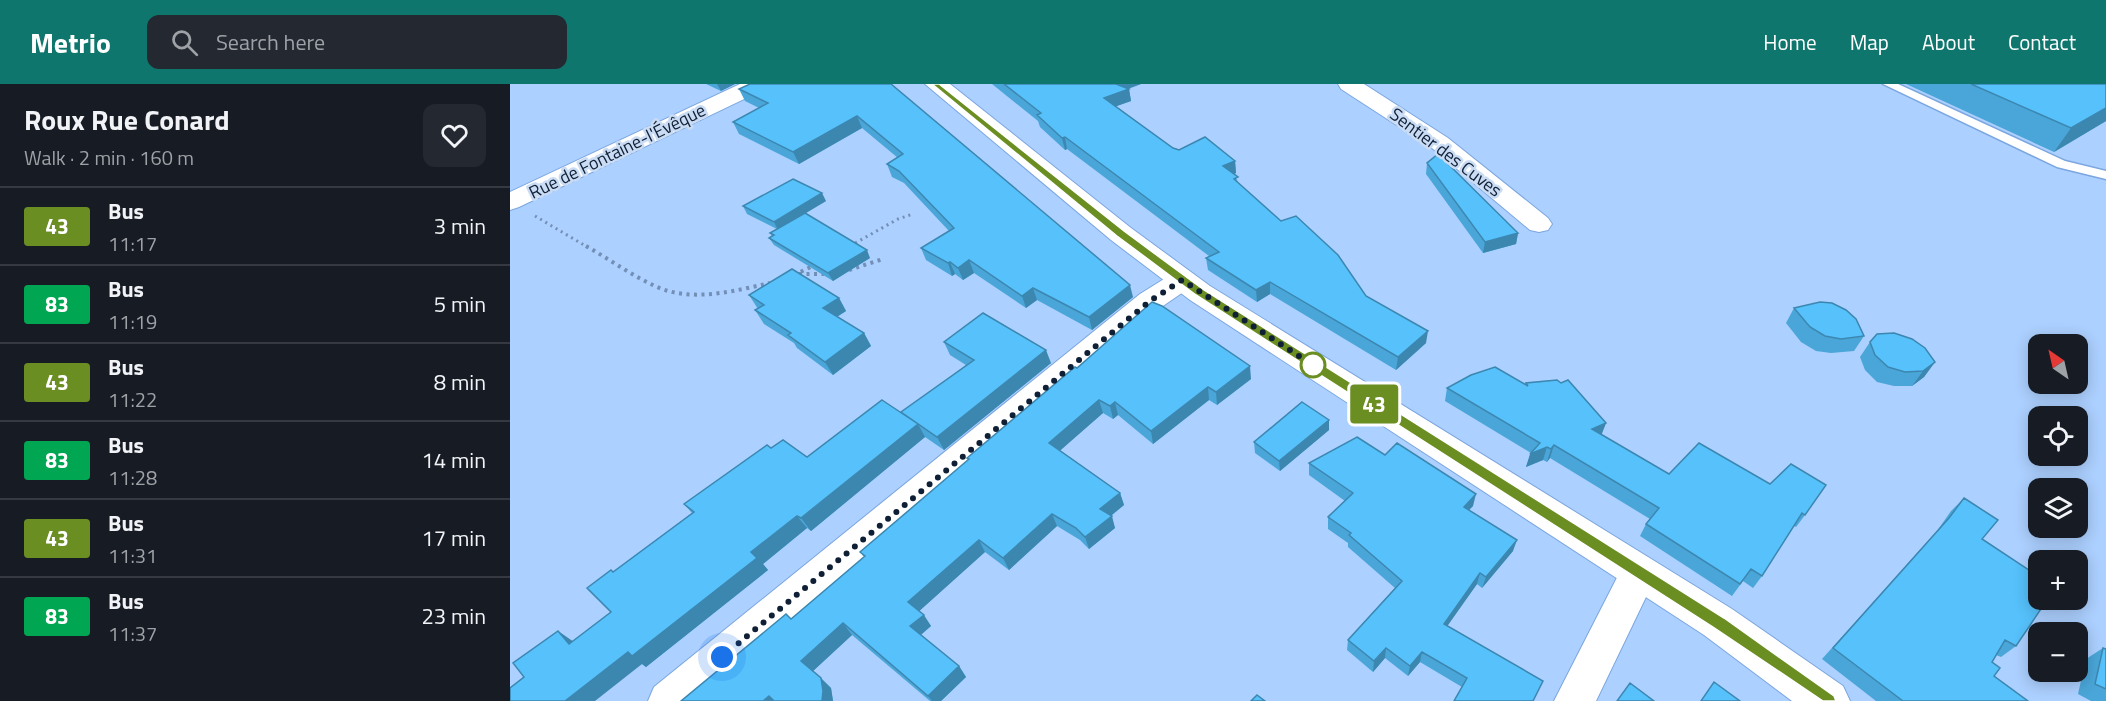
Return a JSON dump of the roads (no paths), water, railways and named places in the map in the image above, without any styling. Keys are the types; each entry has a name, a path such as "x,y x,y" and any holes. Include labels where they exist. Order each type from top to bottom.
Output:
{"main road":[{"path":"936,84 1121,234 1182,280 1742,638 1828,701"}],"street":[{"name":"Rue de Fontaine-l'Évêque","path":"511,202 757,84"},
{"name":"Sentier des Cuves","path":"1349,84 1440,143 1539,224"},
{"path":"669,701 1150,301 1182,280"},
{"path":"1575,701 1639,572"}],"lane":[{"path":"1889,84 2061,164 2106,175"}]}
